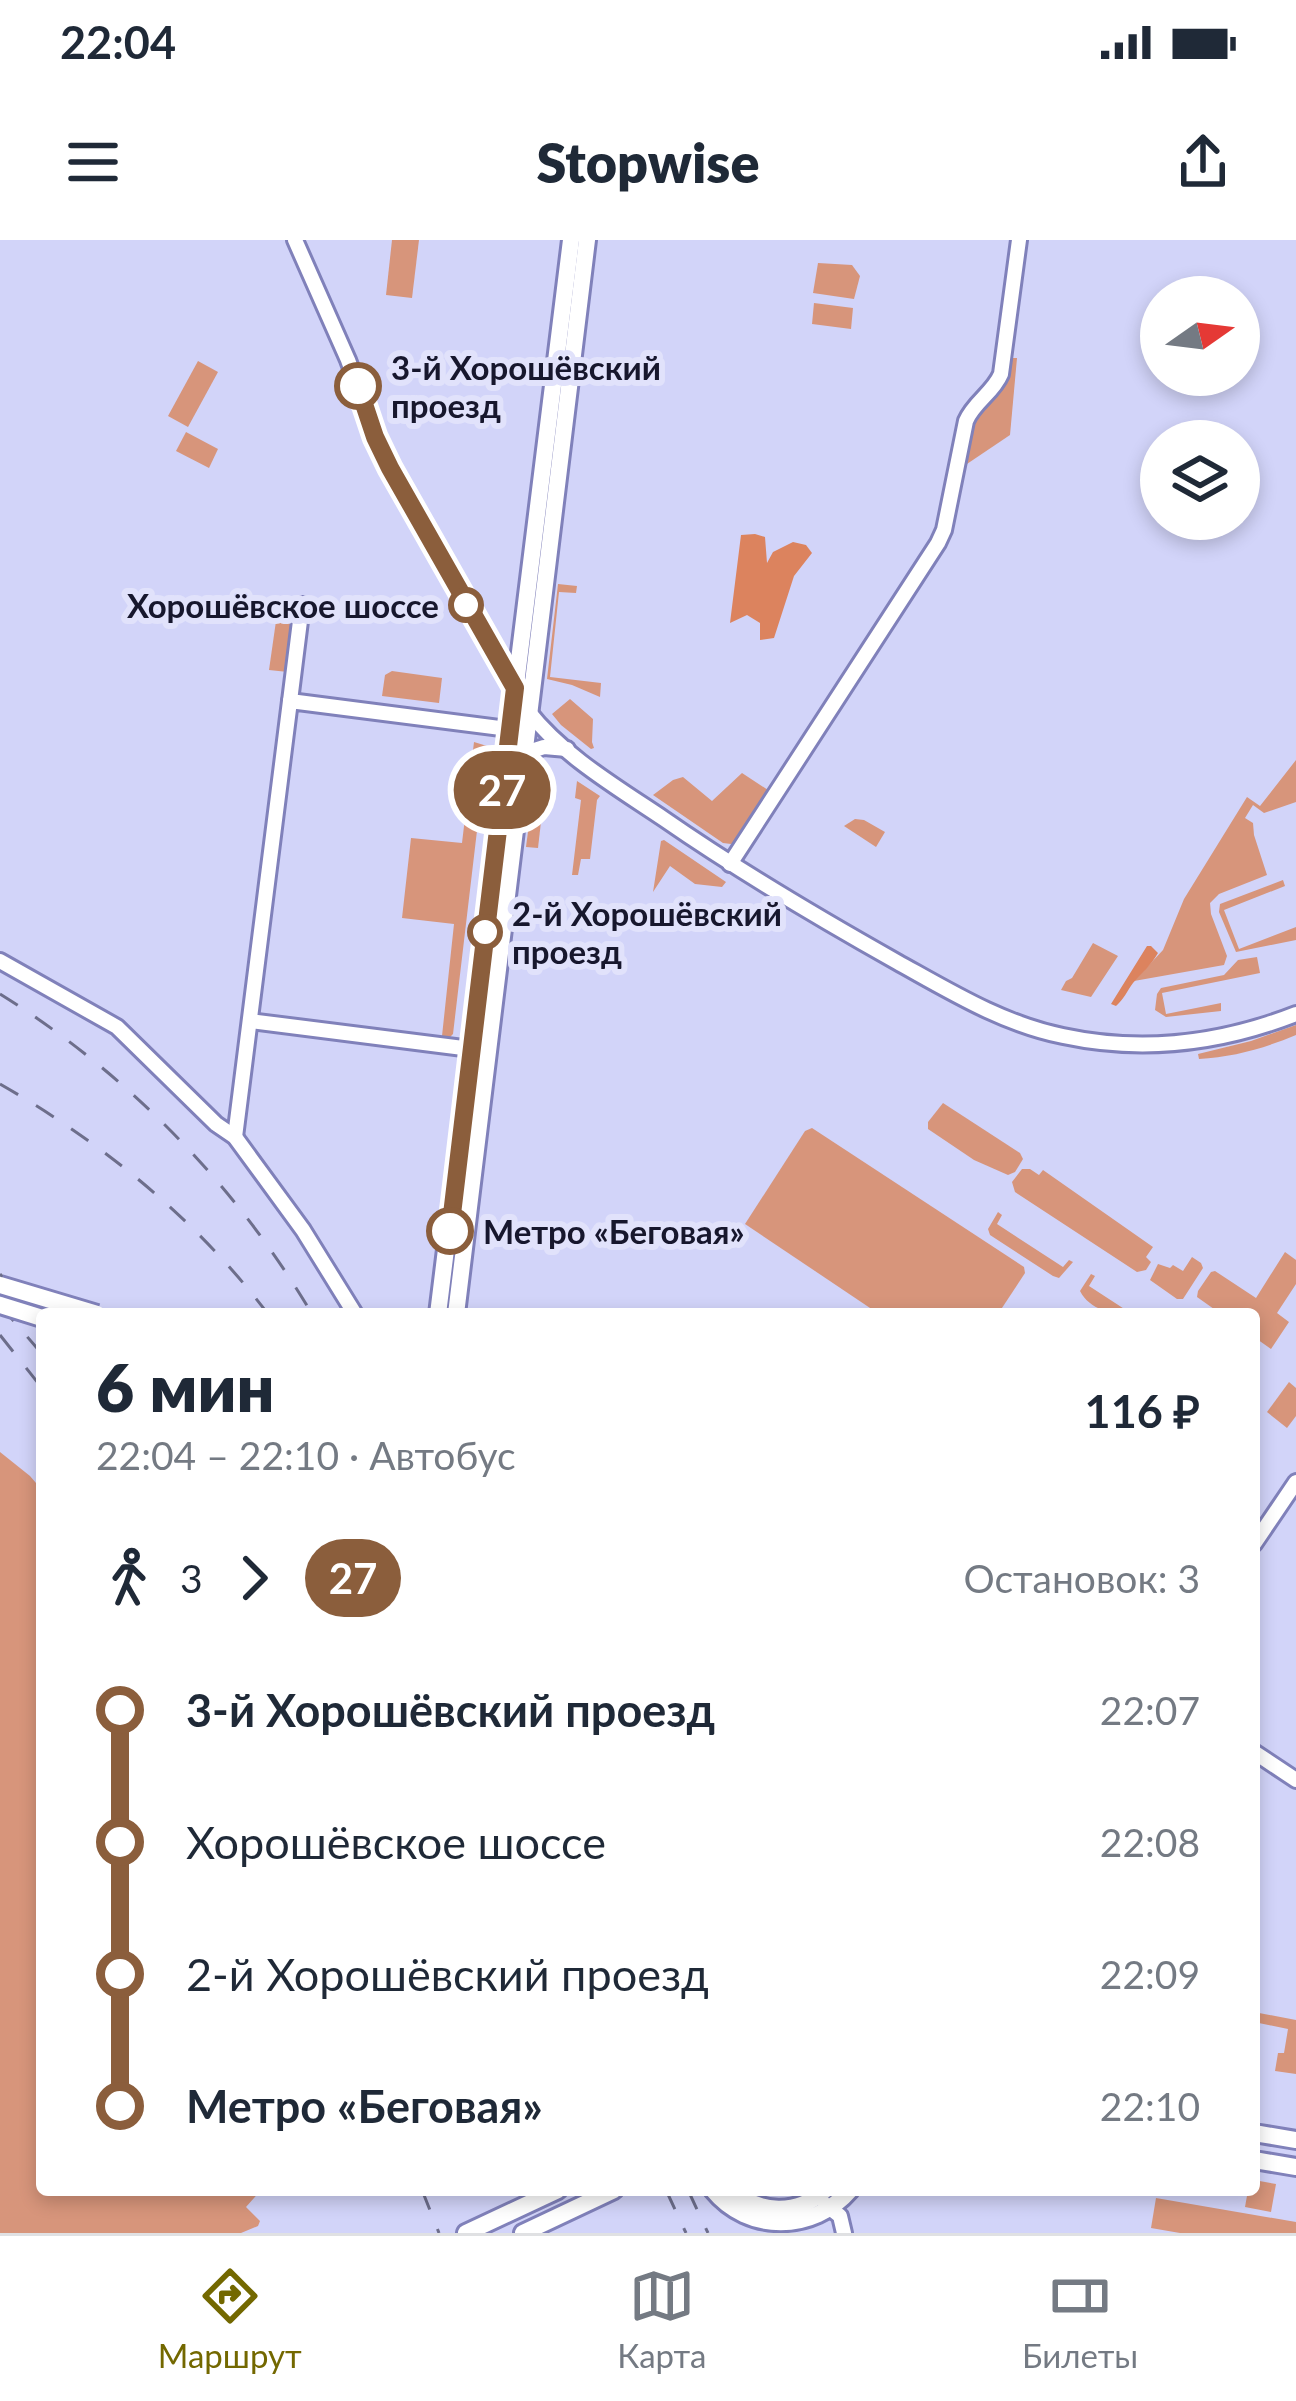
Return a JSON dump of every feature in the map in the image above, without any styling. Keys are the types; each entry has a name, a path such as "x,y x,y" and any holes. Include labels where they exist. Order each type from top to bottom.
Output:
{"main road":[{"path":"440,1308 567,340 564,298 571,240"},
{"path":"456,1308 525,752 515,688 567,340 578,315 587,240"},
{"path":"0,1285 77,1308"},
{"path":"0,1305 36,1316"},
{"path":"1260,2134 1296,2140"},
{"path":"1260,2161 1296,2167"},
{"path":"466,2233 545,2196"},
{"path":"523,2233 601,2196"},
{"path":"719,2196 733,2211 764,2225 788,2226 836,2198"},
{"path":"740,2196 760,2207 781,2210 836,2198"}],"street":[{"path":"295,240 348,360 382,453 515,688"},
{"path":"730,864 938,544 966,421 1001,374 1019,240"},
{"path":"564,298 568,309 578,315"},
{"path":"235,1137 302,605"},
{"path":"290,701 519,724 567,749 797,906 977,1006 1022,1025 1106,1043 1186,1042 1234,1034 1296,1013"},
{"path":"525,752 544,746 567,749"},
{"path":"0,961 116,1027 235,1137 303,1230 351,1308"},
{"path":"250,1021 471,1049"},
{"path":"1260,1535 1296,1482"},
{"path":"1260,1756 1296,1780"},
{"path":"836,2198 829,2214 837,2218 844,2233"},
{"path":"836,2198 844,2233"}],"shaded area":[{"path":"392,240 419,240 412,298 386,295"},
{"path":"818,263 852,265 860,276 854,299 813,293"},
{"path":"814,303 853,308 851,329 812,324"},
{"path":"1007,358 1017,358 1010,435 958,470 966,432"},
{"path":"198,361 218,372 188,427 168,416"},
{"path":"186,432 218,449 209,468 176,451"},
{"path":"741,535 765,537 767,563 773,552 793,542 806,545 812,553 794,576 774,638 760,640 760,623 747,615 730,623"},
{"path":"558,584 577,586 576,593 559,592 550,677 601,683 600,697 547,679"},
{"path":"278,607 295,611 288,672 269,670"},
{"path":"392,671 442,678 439,703 382,696 385,675"},
{"path":"570,699 593,719 594,748 552,714"},
{"path":"474,742 487,746 450,1037 442,1036 454,924 402,918 411,838 462,843"},
{"path":"1296,760 1296,802 1264,813 1253,805 1245,818 1253,823 1267,875 1219,894 1210,903 1227,956 1224,965 1134,981 1163,950 1184,899 1247,797 1260,806"},
{"path":"742,773 768,790 738,841 731,844 653,795 683,777 712,801"},
{"path":"535,777 546,778 538,848 526,847"},
{"path":"577,781 600,796 590,859 581,859 578,875 572,875 581,800 575,798"},
{"path":"855,819 885,832 876,847 844,826"},
{"path":"664,840 726,882 722,887 695,884 670,866 653,892"},
{"path":"1283,880 1285,886 1224,910 1239,949 1296,927 1296,940 1236,952 1220,904"},
{"path":"1093,943 1118,956 1091,997 1061,990 1072,978"},
{"path":"1147,946 1158,953 1119,1003 1111,1004"},
{"path":"1257,957 1260,973 1162,993 1166,1014 1221,1003 1221,1011 1166,1017 1155,1010 1161,988 1224,975 1238,960"},
{"path":"1296,1025 1296,1035 1273,1044 1199,1059 1198,1054"},
{"path":"943,1103 1020,1153 1023,1159 1015,1172 1008,1175 974,1160 928,1129"},
{"path":"812,1128 1024,1267 1025,1273 1002,1308 870,1308 745,1224 805,1131"},
{"path":"1022,1169 1039,1175 1043,1170 1153,1247 1146,1257 1151,1262 1146,1270 1137,1272 1015,1192 1012,1182"},
{"path":"998,1212 1002,1215 997,1224 1063,1267 1073,1262 1059,1278 990,1235 988,1229"},
{"path":"1285,1252 1296,1260 1296,1284 1277,1313 1289,1322 1271,1349 1260,1341 1260,1308 1213,1308 1197,1297 1215,1271 1256,1298"},
{"path":"1192,1257 1203,1268 1183,1299 1150,1280 1158,1264 1183,1271"},
{"path":"1091,1274 1095,1276 1089,1286 1123,1308 1095,1307 1080,1291"},
{"path":"1289,1382 1296,1388 1296,1416 1287,1428 1267,1412"},
{"path":"0,1452 36,1483 36,2196 256,2196 246,2207 260,2221 241,2233 0,2233"},
{"path":"1260,2013 1296,2020 1296,2074 1275,2071 1288,2029 1260,2023"},
{"path":"1260,2181 1276,2184 1271,2212 1245,2207 1247,2196 1260,2196"},
{"path":"1156,2198 1296,2222 1296,2233 1180,2233 1151,2228"}],"railway":[{"path":"0,994 92,1059 175,1135 249,1221 308,1308"},
{"path":"0,1084 75,1131 146,1185 210,1246 263,1308"},
{"path":"0,1274 36,1313"},
{"path":"0,1305 36,1347"},
{"path":"0,1335 36,1380"},
{"path":"424,2196 439,2233"},
{"path":"669,2196 686,2233"},
{"path":"691,2196 708,2233"}],"bus line":[{"name":"27","path":"358,386 390,468 515,688 450,1231"}],"place":[{"name":"3-й Хорошёвский проезд","path":"358,386"},
{"name":"Хорошёвское шоссе","path":"466,605"},
{"name":"2-й Хорошёвский проезд","path":"485,932"},
{"name":"Метро «Беговая»","path":"450,1231"}]}
